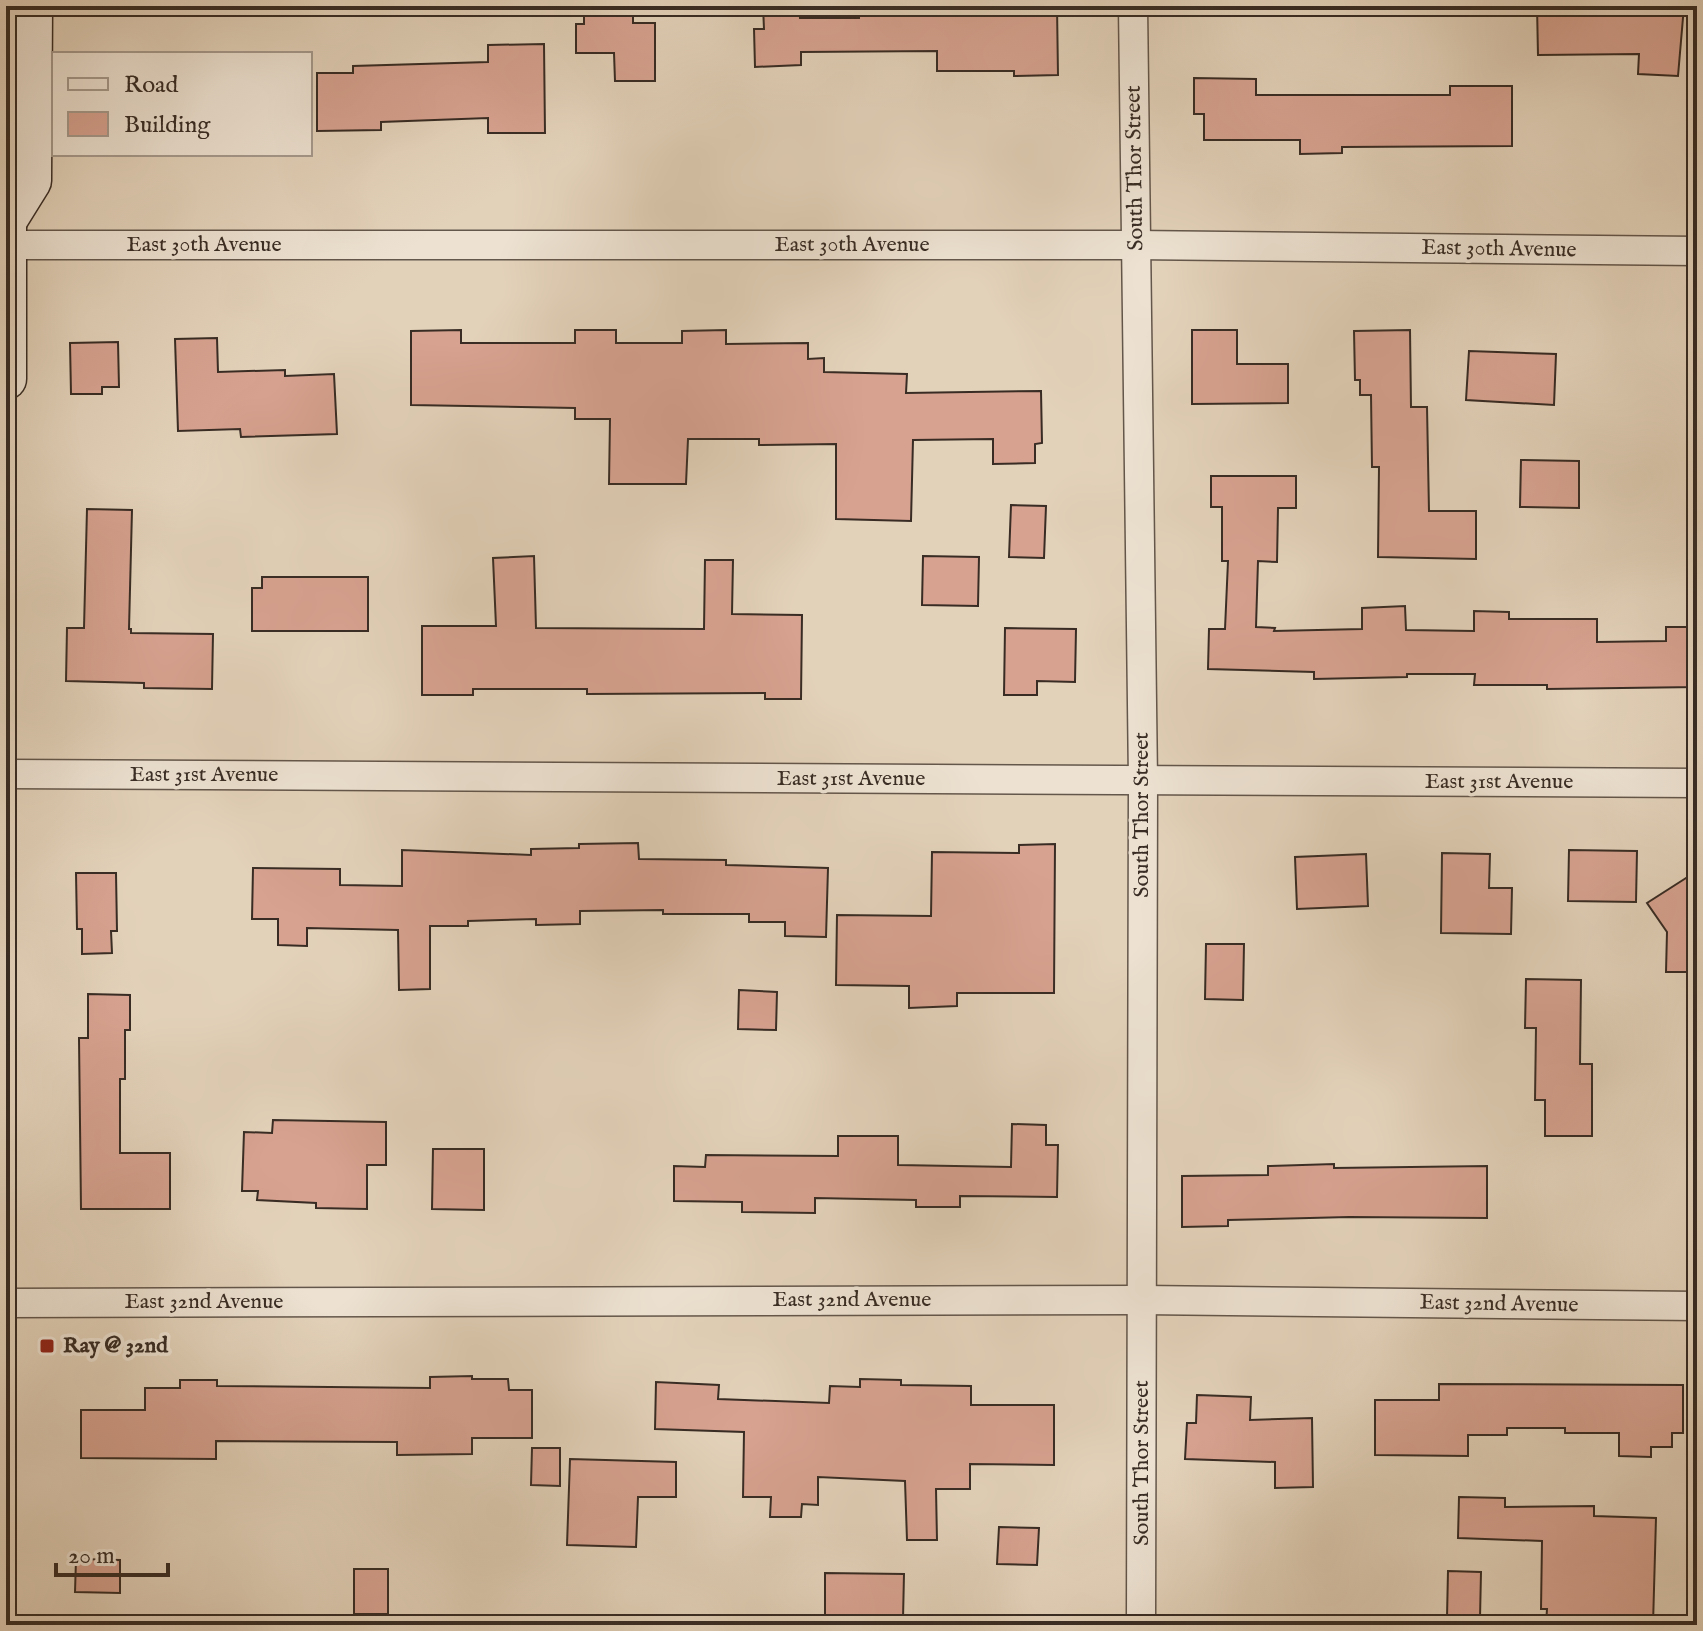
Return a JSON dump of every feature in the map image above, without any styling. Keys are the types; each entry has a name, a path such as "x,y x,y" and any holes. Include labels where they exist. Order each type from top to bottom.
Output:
{"street":[{"path":"6,379 7,230 31,181 32,6"},
{"name":"South Thor Street","path":"1133,6 1143,781 1141,1625"},
{"name":"East 30th Avenue","path":"7,230 1697,251"},
{"name":"East 31st Avenue","path":"6,774 1697,783"},
{"name":"East 32nd Avenue","path":"6,1303 1143,1300 1697,1306"}],"building":[{"path":"584,6 633,6 633,23 655,23 655,81 615,81 614,53 576,53 576,24 584,24"},
{"path":"763,6 799,6 800,18 859,18 859,9 1057,6 1058,75 1014,76 1014,71 937,71 937,51 801,52 801,65 755,67 754,29 764,29"},
{"path":"1537,6 1684,6 1678,76 1638,74 1639,54 1538,55"},
{"path":"544,44 545,133 488,133 488,118 381,122 381,130 317,131 317,73 353,73 353,66 488,62 488,45"},
{"path":"1194,78 1256,79 1256,95 1450,95 1450,86 1512,86 1512,146 1342,147 1342,153 1300,154 1300,140 1204,140 1204,114 1194,114"},
{"path":"461,330 461,343 575,343 575,330 616,330 616,343 682,343 682,331 726,330 726,344 808,343 808,359 824,358 824,372 907,374 906,393 1041,391 1042,443 1035,444 1035,463 993,464 993,439 913,440 911,521 836,519 836,444 759,445 759,439 688,439 686,484 609,484 610,419 575,419 575,408 411,405 411,331"},
{"path":"1192,330 1237,330 1237,364 1288,364 1288,403 1192,404"},
{"path":"1410,330 1411,407 1427,407 1429,511 1476,511 1476,559 1378,557 1379,467 1372,467 1371,395 1360,395 1360,380 1355,380 1354,331"},
{"path":"217,338 218,372 285,370 285,376 334,374 337,434 241,437 240,429 178,431 175,339"},
{"path":"118,342 119,387 102,387 102,394 71,394 70,343"},
{"path":"1469,351 1556,354 1554,405 1466,400"},
{"path":"1521,460 1579,461 1579,508 1520,507"},
{"path":"1211,476 1296,476 1296,508 1278,508 1277,562 1258,561 1256,627 1275,628 1274,631 1362,629 1362,608 1405,606 1406,630 1474,631 1474,611 1509,612 1509,619 1597,619 1597,642 1666,641 1666,627 1697,627 1697,687 1547,689 1547,685 1474,685 1475,674 1314,679 1314,672 1208,669 1209,629 1225,629 1228,561 1222,561 1222,507 1211,507"},
{"path":"1011,505 1046,506 1044,558 1009,557"},
{"path":"87,509 132,510 129,629 131,633 213,634 212,689 144,688 144,683 66,681 67,628 84,628"},
{"path":"534,556 536,628 704,629 705,560 733,560 732,614 802,615 801,699 765,699 765,693 587,694 587,689 473,689 473,695 422,695 422,626 496,626 493,558"},
{"path":"923,556 979,557 978,606 922,605"},
{"path":"262,577 368,577 368,631 252,631 252,588 262,588"},
{"path":"1005,628 1076,629 1075,682 1037,681 1037,695 1004,695"},
{"path":"638,843 639,859 726,860 726,865 828,868 826,937 785,936 785,922 749,922 749,914 663,914 663,910 580,911 580,924 536,925 536,919 468,921 468,926 430,926 430,989 399,990 398,930 307,928 307,946 278,945 278,919 252,919 253,868 340,869 340,885 402,886 402,850 531,855 531,849"},
{"path":"1055,844 1054,993 957,993 957,1006 909,1008 909,986 836,985 837,915 931,916 932,852 1019,853 1019,845"},
{"path":"1569,850 1637,851 1636,902 1568,901"},
{"path":"1442,853 1490,854 1489,888 1512,888 1511,934 1441,933"},
{"path":"1366,854 1368,906 1297,909 1295,857"},
{"path":"1697,871 1697,972 1666,972 1667,932 1647,903"},
{"path":"76,873 116,873 117,931 111,931 112,953 82,954 82,929 77,929"},
{"path":"1206,944 1244,944 1243,1000 1205,999"},
{"path":"1526,979 1581,980 1580,1064 1592,1064 1592,1136 1545,1136 1545,1100 1535,1100 1536,1028 1525,1028"},
{"path":"739,990 777,992 776,1030 738,1029"},
{"path":"88,994 130,995 130,1030 125,1030 125,1079 120,1079 120,1153 170,1153 170,1209 81,1209 79,1038 88,1038"},
{"path":"273,1120 386,1122 386,1165 367,1165 367,1209 316,1208 316,1203 257,1200 258,1191 242,1191 244,1132 272,1133"},
{"path":"1012,1124 1046,1125 1046,1145 1058,1145 1057,1197 960,1196 960,1207 916,1207 916,1200 815,1198 815,1213 742,1212 742,1202 674,1201 674,1166 705,1167 706,1155 838,1156 838,1136 898,1136 898,1165 1011,1167"},
{"path":"433,1149 484,1149 484,1210 432,1209"},
{"path":"1334,1164 1334,1168 1487,1166 1487,1218 1228,1220 1228,1226 1182,1227 1182,1176 1268,1175 1268,1166"},
{"path":"472,1376 472,1379 508,1379 509,1390 532,1390 532,1438 472,1438 472,1454 397,1455 397,1442 216,1441 216,1459 81,1458 81,1410 145,1410 145,1388 180,1388 180,1380 217,1380 217,1386 430,1388 430,1377"},
{"path":"860,1379 901,1380 901,1385 971,1386 971,1405 1054,1405 1054,1465 970,1464 970,1489 936,1489 937,1540 907,1540 905,1481 818,1477 818,1505 802,1504 801,1517 770,1517 771,1497 743,1497 744,1432 655,1429 656,1382 719,1385 718,1399 829,1403 830,1386 860,1387"},
{"path":"1439,1384 1683,1385 1683,1433 1672,1433 1672,1447 1651,1447 1651,1457 1619,1456 1619,1433 1565,1433 1565,1428 1507,1428 1507,1435 1468,1435 1468,1456 1375,1455 1375,1400 1439,1400"},
{"path":"1197,1395 1251,1397 1250,1420 1312,1418 1313,1487 1275,1488 1275,1462 1185,1459 1187,1423 1196,1423"},
{"path":"532,1448 560,1448 560,1486 531,1485"},
{"path":"570,1459 676,1462 676,1497 638,1497 636,1547 567,1545"},
{"path":"1459,1497 1505,1498 1505,1507 1594,1506 1594,1516 1656,1518 1653,1625 1546,1625 1547,1609 1541,1609 1542,1541 1458,1538"},
{"path":"999,1527 1039,1528 1037,1565 997,1564"},
{"path":"76,1559 120,1560 120,1593 75,1592"},
{"path":"354,1569 388,1569 388,1614 354,1614"},
{"path":"1448,1571 1481,1572 1480,1618 1447,1617"},
{"path":"825,1573 904,1574 903,1619 825,1618"}],"place":[{"name":"Ray @ 32nd","path":"47,1346"}]}
